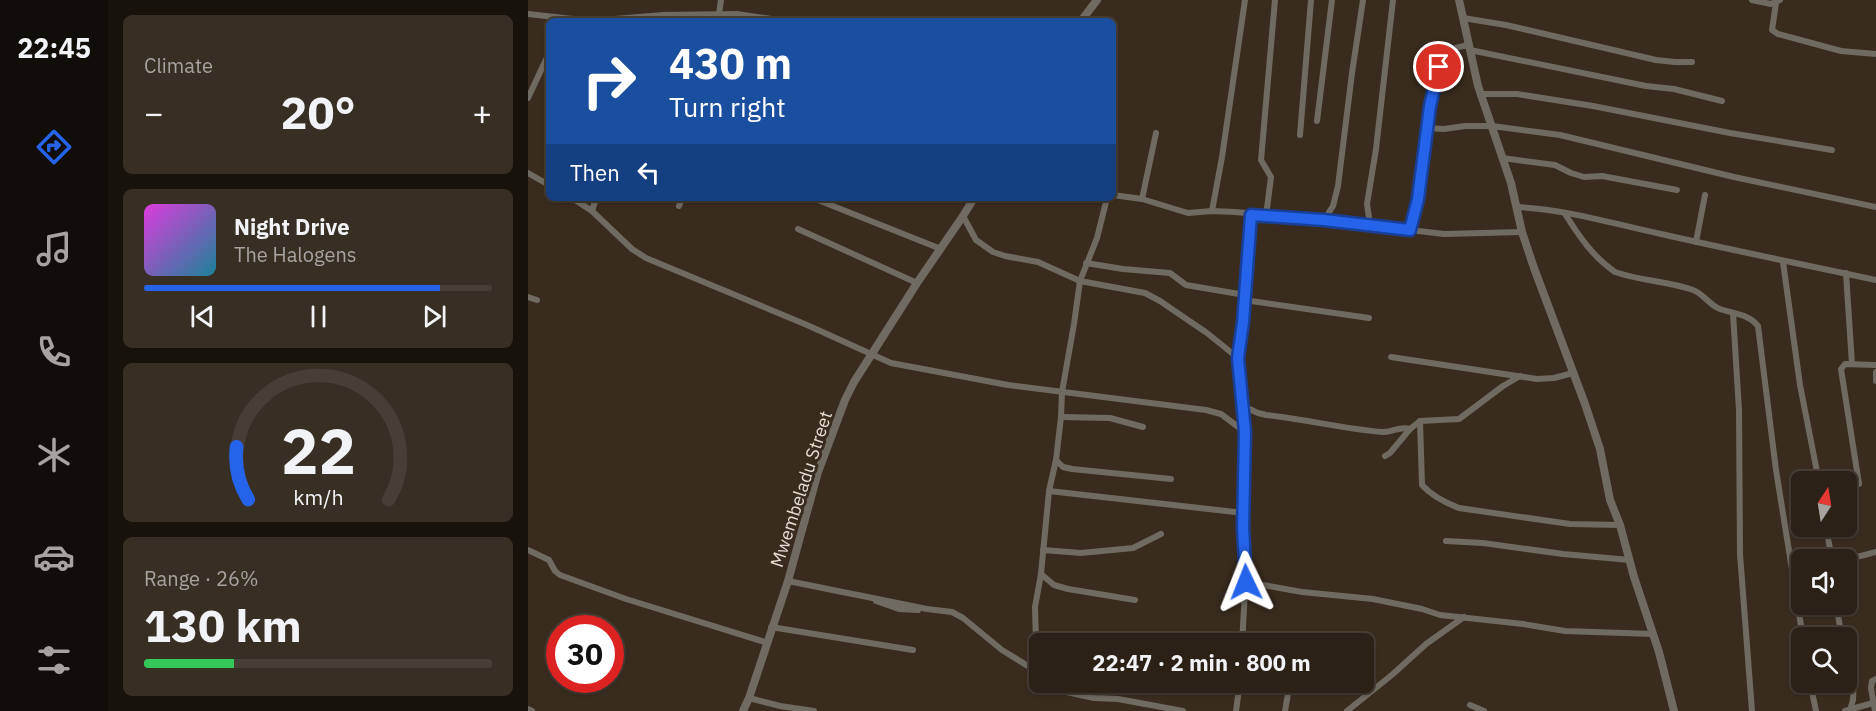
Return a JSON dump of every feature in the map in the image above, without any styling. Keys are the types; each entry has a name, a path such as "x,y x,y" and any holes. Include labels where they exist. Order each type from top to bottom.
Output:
{"street":[{"path":"719,14 721,0"},
{"path":"1083,18 1097,0"},
{"path":"1212,211 1245,0"},
{"path":"1266,216 1271,177 1261,160 1275,0"},
{"path":"1300,135 1311,0"},
{"path":"1317,121 1332,0"},
{"path":"1324,220 1333,206 1338,186 1363,0"},
{"path":"1370,225 1367,204 1376,148 1393,0"},
{"path":"1459,0 1480,94 1517,207 1522,232 1600,449 1606,485 1653,634 1674,711"},
{"path":"1752,0 1771,4 1778,1"},
{"path":"1778,1 1772,26 1772,30 1778,34 1840,51 1876,54"},
{"path":"528,14 550,18"},
{"path":"662,18 719,14 751,18"},
{"path":"1463,18 1506,25 1656,60 1692,62"},
{"path":"1410,230 1418,199 1432,94 1439,67 1447,52 1454,48 1469,48 1646,86 1674,89 1722,101"},
{"path":"528,98 546,59"},
{"path":"1480,94 1517,94 1593,106 1730,134 1833,150"},
{"path":"1427,128 1492,126 1560,135 1734,177 1876,207"},
{"path":"1142,200 1156,133"},
{"path":"1502,158 1555,165 1584,177 1602,176 1677,190"},
{"path":"528,173 546,183"},
{"path":"1696,242 1705,195"},
{"path":"1116,196 1142,200 1180,212 1212,211 1464,234 1522,232"},
{"path":"577,201 592,211 632,249 646,258 807,325 891,363 1008,385 1206,410 1221,414 1245,432"},
{"path":"592,211 595,201"},
{"path":"679,206 681,201"},
{"path":"820,201 940,249"},
{"name":"Mwembeladu Street","path":"743,711 788,581 818,472 854,382 972,201"},
{"path":"1035,633 1035,607 1056,460 1062,392 1080,281 1097,238 1106,201"},
{"path":"1517,207 1544,209 1876,280"},
{"path":"1565,214 1588,249 1603,265 1615,272 1697,291 1711,304 1754,320 1758,326 1776,470 1801,627"},
{"path":"1243,633 1246,582 1245,432 1238,358 1251,215"},
{"path":"963,216 976,240 993,252 1038,262 1080,281 1145,293 1207,333 1238,358"},
{"path":"798,229 917,283"},
{"path":"1784,262 1800,385 1817,471"},
{"path":"1086,263 1164,272 1186,285 1369,318"},
{"path":"1846,273 1852,364"},
{"path":"528,297 537,300"},
{"path":"1733,313 1739,410 1740,554 1752,711"},
{"path":"1392,357 1538,379 1573,373"},
{"path":"1859,484 1841,371 1845,364 1876,365"},
{"path":"1876,372 1876,381"},
{"path":"1385,456 1420,421 1459,419 1520,376"},
{"path":"1243,406 1266,415 1344,427 1386,432 1399,427 1410,429"},
{"path":"1061,417 1110,418 1143,427"},
{"path":"1420,421 1422,485 1450,504 1570,524 1620,525"},
{"path":"1056,460 1072,469 1171,479"},
{"path":"1050,491 1244,513"},
{"path":"1043,550 1081,553 1133,548 1161,534"},
{"path":"1446,541 1483,543 1630,560"},
{"path":"528,550 549,560 560,575 626,599 768,643"},
{"path":"1857,557 1876,552"},
{"path":"1041,574 1048,581 1068,589 1135,600"},
{"path":"788,581 959,615 1002,650 1029,667"},
{"path":"1246,582 1302,592 1373,599 1440,615 1565,631 1653,634"},
{"path":"1347,711 1426,644 1464,617"},
{"path":"771,627 913,650"},
{"path":"1875,711 1871,684 1876,679"},
{"path":"1071,693 1183,711"},
{"path":"1236,711 1238,693"},
{"path":"1285,711 1288,693"},
{"path":"1812,693 1816,711"},
{"path":"1847,710 1853,700 1853,693"},
{"path":"749,698 814,711"},
{"path":"1847,710 1873,704"},
{"path":"1470,705 1484,711"},
{"path":"528,709 532,711"}],"route":[{"path":"1246,582 1243,528 1245,432 1238,358 1251,215 1324,220 1410,230 1418,199 1430,106 1439,67"}]}
